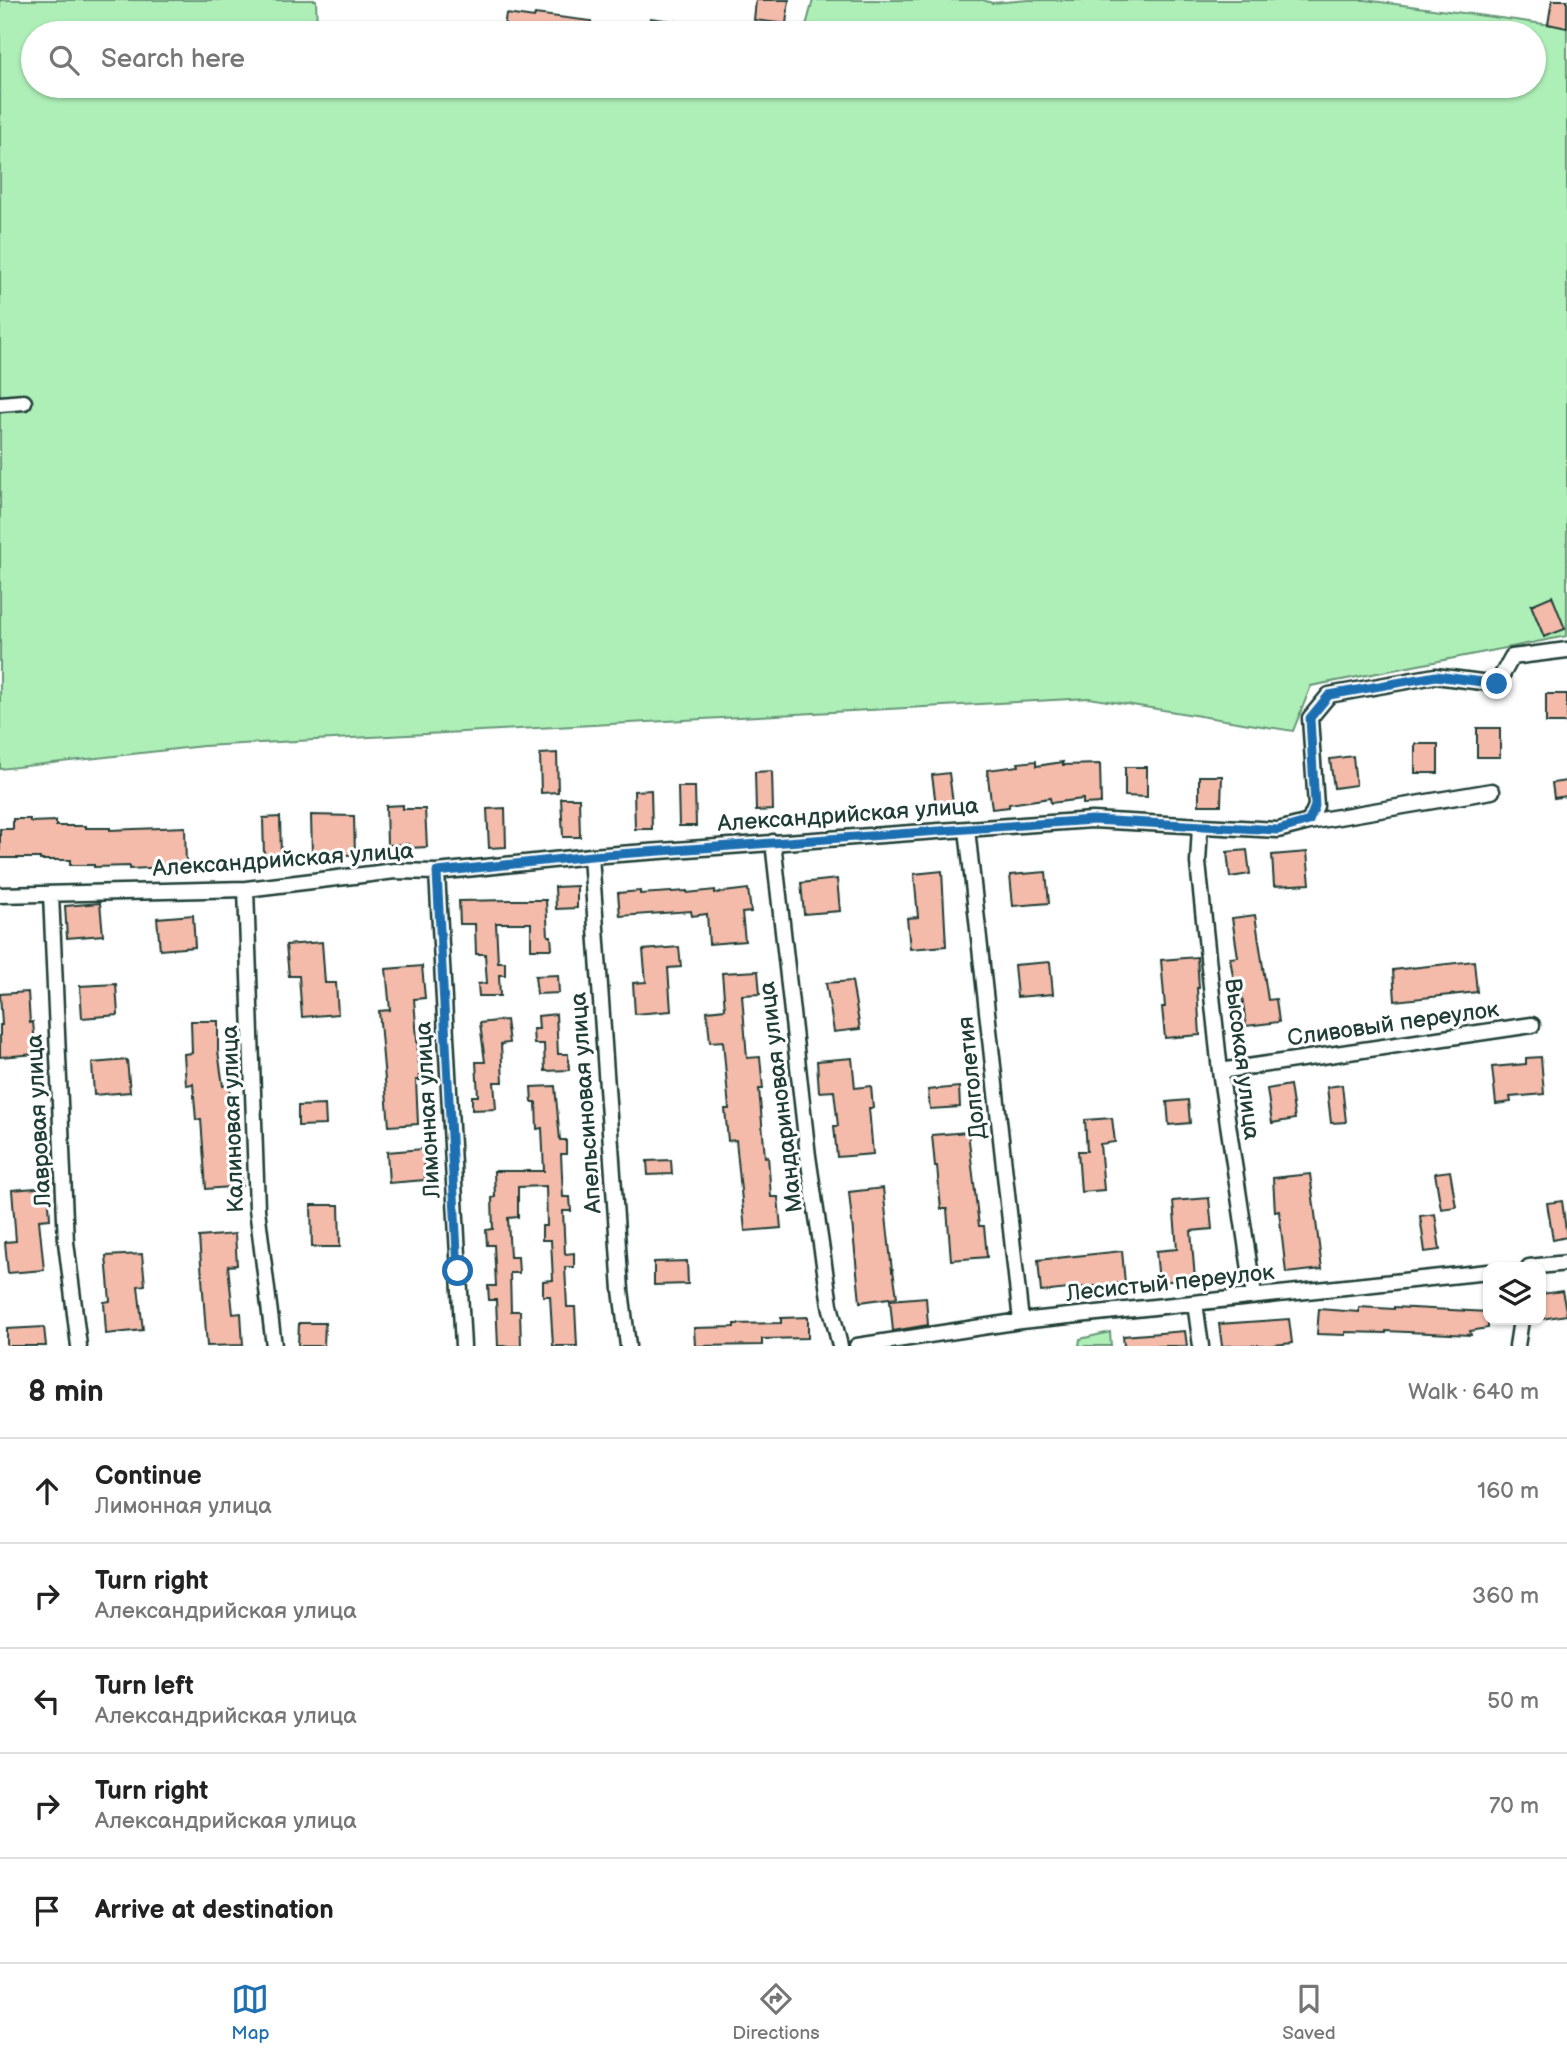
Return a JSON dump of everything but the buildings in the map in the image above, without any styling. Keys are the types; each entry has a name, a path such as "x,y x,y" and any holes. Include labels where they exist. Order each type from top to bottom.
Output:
{"street":[{"path":"0,404 24,402"},
{"path":"1309,821 1315,806 1310,718 1329,695 1436,676 1497,684 1512,657 1567,650"},
{"name":"Александрийская улица","path":"0,895 246,889 395,872 437,872 591,856 1092,820 1278,830 1309,821 1492,791"},
{"name":"Высокая улица","path":"1200,826 1198,863 1220,1071 1254,1296"},
{"name":"Долголетия","path":"967,829 1021,1321"},
{"name":"Мандариновая улица","path":"773,842 808,1156 830,1305 840,1346"},
{"name":"Апельсиновая улица","path":"591,856 621,1290 628,1346"},
{"name":"Лимонная улица","path":"437,872 463,1346"},
{"name":"Калиновая улица","path":"246,889 257,1209 274,1346"},
{"name":"Лавровая улица","path":"51,894 66,1242 79,1346"},
{"name":"Сливовый переулок","path":"1220,1071 1531,1025"},
{"path":"1546,1265 1567,1263"},
{"name":"Лесистый переулок","path":"857,1346 1021,1321 1483,1273"},
{"path":"1195,1303 1201,1346"},
{"path":"1517,1346 1520,1325"}],"green space":[{"path":"0,0 316,0 317,21 21,21 21,98 1546,98 1546,24 1567,24 1567,636 1311,686 1293,731 1089,698 203,746 0,769"},
{"path":"813,0 983,0 992,3 1028,0 1365,0 1522,21 807,21"},
{"path":"1110,1332 1111,1346 1079,1346 1080,1339"}],"route":[{"path":"458,1271 437,872 591,856 1092,820 1278,830 1309,821 1315,806 1310,718 1329,695 1436,676 1497,684"}]}
